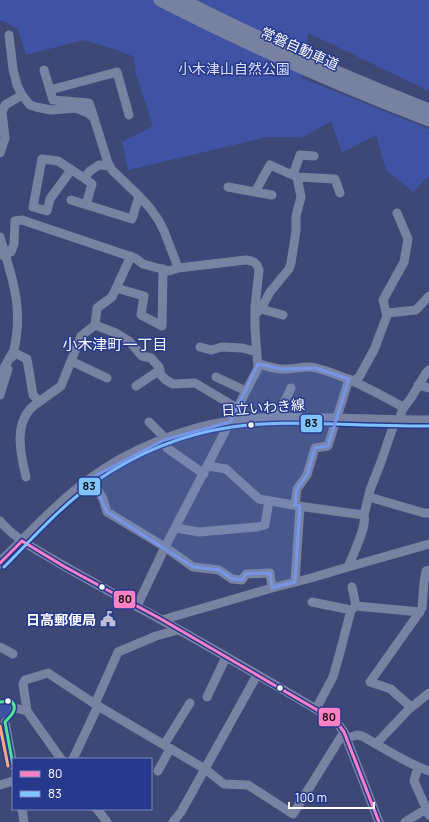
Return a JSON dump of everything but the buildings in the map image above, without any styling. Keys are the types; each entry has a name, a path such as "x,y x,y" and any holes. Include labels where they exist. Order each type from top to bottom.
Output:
{"highway":[{"name":"常磐自動車道","path":"160,0 283,59 380,101 429,120"},
{"name":"常磐自動車道","path":"182,0 319,65 429,110"}],"main road":[{"name":"日立いわき線","path":"0,563 66,499 91,478 130,455 164,440 230,422 278,418 429,421"}],"street":[{"path":"9,35 13,70 17,85 22,95 30,105 51,110 76,108 88,113 94,118"},
{"path":"44,70 53,100 89,102 112,170 126,182 150,208 159,222 176,262"},
{"path":"50,90 117,72 128,115"},
{"path":"0,153 5,138 2,112 5,105 22,95"},
{"path":"258,312 270,292 289,269 291,264 296,231 296,216 301,198 295,176 300,155 314,156"},
{"path":"71,170 50,199 47,211 33,207 42,159 58,161 92,184 86,205"},
{"path":"84,178 90,171 99,165 110,166"},
{"path":"255,192 270,165 295,176 335,179 340,193"},
{"path":"228,187 272,196"},
{"path":"72,200 132,219 140,196"},
{"path":"387,316 383,300 404,262 408,239 397,212"},
{"path":"3,254 11,252 14,244 15,221 22,220 131,256 143,264 169,271 178,268 246,260 253,261 259,270 258,312 255,329 258,368 236,408 137,606"},
{"path":"0,237 3,254 14,284 18,314 13,352 0,395"},
{"path":"26,476 21,450 22,422 30,408 61,386 81,336 95,325 97,308 112,297 131,256"},
{"path":"116,288 144,296 141,315 162,326 163,269"},
{"path":"295,582 297,489 307,475 315,448 328,446 351,380 359,377 374,350 388,313 416,310 429,296"},
{"path":"258,312 283,315"},
{"path":"95,325 116,333 129,341 142,356 151,358 160,370 161,375 166,380 174,384 195,383 236,408"},
{"path":"200,347 211,350 222,347 242,348 257,352"},
{"path":"0,376 13,352"},
{"path":"13,352 27,359 33,395 37,399 36,404"},
{"path":"71,361 107,378"},
{"path":"258,364 283,369 298,367 316,368 351,380 403,407"},
{"path":"136,386 160,370"},
{"path":"348,567 361,535 365,520 364,515 368,497 397,421 403,407 429,370"},
{"path":"216,377 246,391"},
{"path":"418,385 429,388"},
{"path":"278,418 291,388"},
{"path":"149,422 162,434 167,448 206,470 226,469 259,499 364,515"},
{"path":"91,478 108,512 193,567 219,570 232,579 242,580 246,574 270,573 272,588"},
{"path":"368,497 424,513 429,513"},
{"path":"176,528 199,532 265,525 269,501"},
{"path":"0,521 22,541 73,572 162,620 336,721 346,735 379,822"},
{"path":"162,620 429,544"},
{"path":"412,707 391,689 370,682 420,612 422,608 426,571 429,570"},
{"path":"316,709 333,677 353,608 352,587"},
{"path":"312,602 353,608 420,612"},
{"path":"73,758 118,652 156,636 178,630"},
{"path":"0,647 13,654"},
{"path":"207,697 226,657"},
{"path":"60,758 27,711 23,684 25,680 48,673 97,705 205,769 224,784 248,785 293,814 346,735"},
{"path":"173,822 181,812 257,675"},
{"path":"376,744 412,707 429,693"},
{"path":"158,771 167,747 190,703"},
{"path":"15,708 27,711"},
{"path":"4,722 12,760"},
{"path":"346,735 362,736 400,759 429,771"},
{"path":"405,822 427,812 414,781 418,767"},
{"path":"0,785 12,782"},
{"path":"22,810 24,822"},
{"path":"99,810 107,822"}],"highlighted area":[{"path":"258,364 283,369 316,368 349,379 328,446 315,448 307,475 297,489 295,505 300,506 295,582 272,588 270,573 246,574 242,580 232,579 219,570 193,567 107,512 91,478 164,440 230,422"}],"green space":[{"name":"小木津山自然公園","path":"0,0 429,0 429,91 308,33 302,78 429,129 429,176 413,192 386,170 376,135 342,153 331,121 302,138 265,137 128,170 122,142 153,126 136,75 134,57 84,40 26,55 18,29 0,20"},
{"path":"8,704 12,709 6,718 0,718 0,705"}],"transit line":[{"name":"83","path":"4,567 59,512 95,482 143,454 178,440 214,430 258,424 296,423 429,426"},
{"name":"80","path":"22,541 65,567 161,619 336,721 344,732 379,822"},
{"name":"80","path":"0,563 22,541"},
{"path":"0,702 11,701 14,706 13,712 5,722"},
{"path":"5,722 12,760"},
{"path":"0,726 8,766"}],"place":[{"name":"日高郵便局","path":"108,619"}],"district":[{"name":"小木津町一丁目","path":"115,344"}]}
